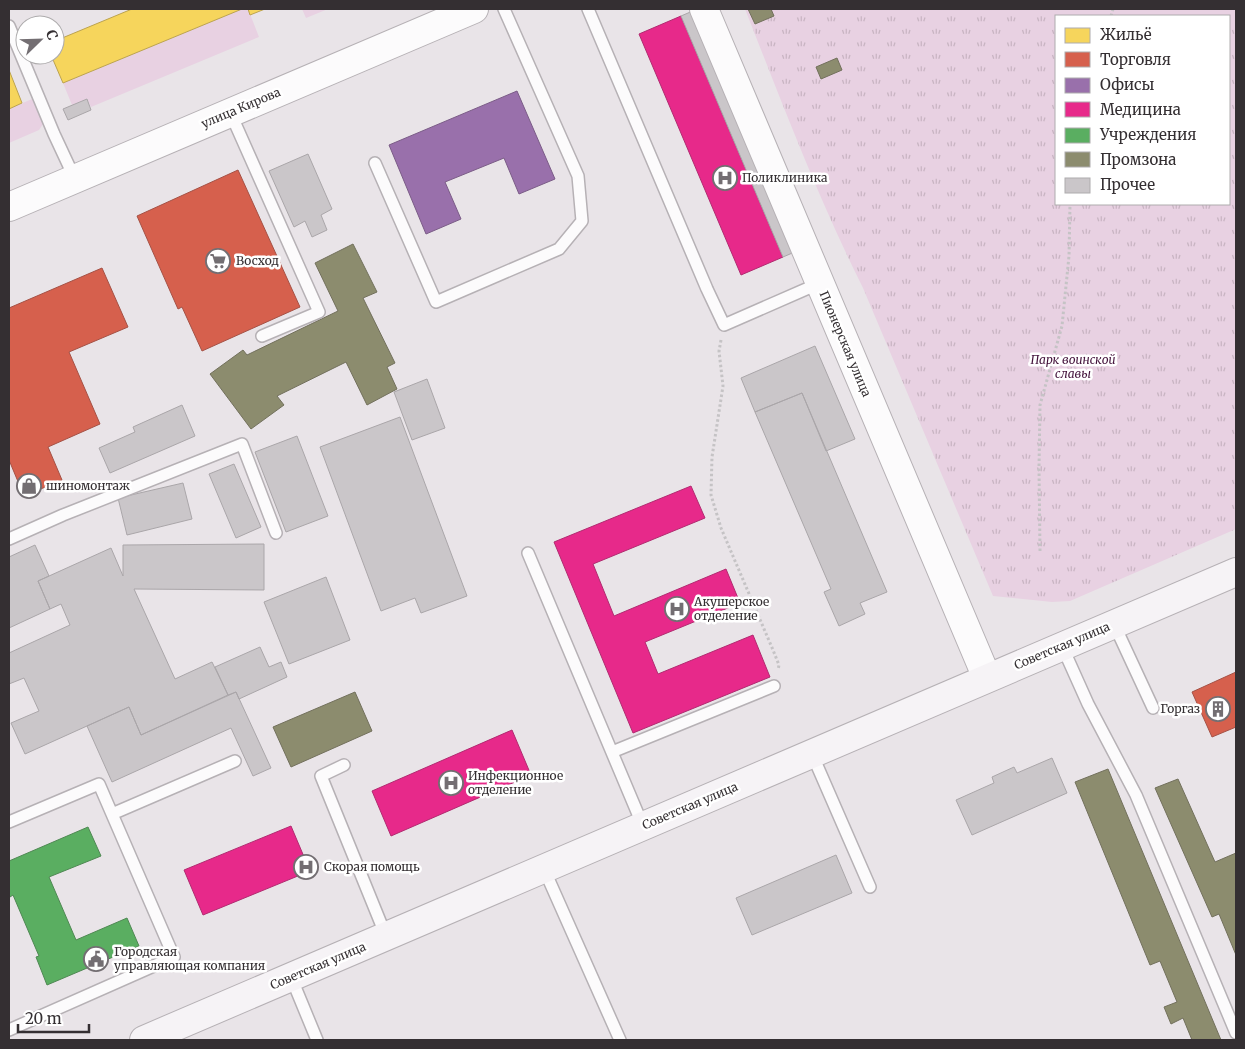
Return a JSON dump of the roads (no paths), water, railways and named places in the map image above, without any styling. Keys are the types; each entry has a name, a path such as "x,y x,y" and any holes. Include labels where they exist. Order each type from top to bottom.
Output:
{"main road":[{"name":"Советская улица","path":"144,1040 1236,572"}],"street":[{"name":"улица Кирова","path":"9,207 474,9"},
{"name":"Пионерская улица","path":"704,9 986,678"}],"lane":[{"path":"375,163 436,302 559,249 582,221 578,176 504,9"},
{"path":"588,9 707,290 724,325 820,283"},
{"path":"9,26 54,134 75,178"},
{"path":"230,112 319,312 262,336"},
{"path":"9,539 63,515 242,444 276,533"},
{"path":"528,553 642,826"},
{"path":"1114,624 1153,708"},
{"path":"1062,646 1088,704 1136,795 1236,1032"},
{"path":"612,752 774,686"},
{"path":"812,754 870,887"},
{"path":"112,814 235,761"},
{"path":"344,765 320,776 386,936"},
{"path":"9,822 99,784 174,957 9,1030"},
{"path":"544,869 620,1040"},
{"path":"291,977 317,1040"}],"place":[{"name":"Поликлиника","path":"725,178"},
{"name":"Восход","path":"218,261"},
{"name":"шиномонтаж","path":"29,486"},
{"name":"Акушерское отделение","path":"677,609"},
{"name":"Горгаз","path":"1218,709"},
{"name":"Инфекционное отделение","path":"451,783"},
{"name":"Скорая помощь","path":"306,867"},
{"name":"Городская управляющая компания","path":"96,959"}],"park label":[{"name":"Парк воинской славы","path":"1073,367"}]}
